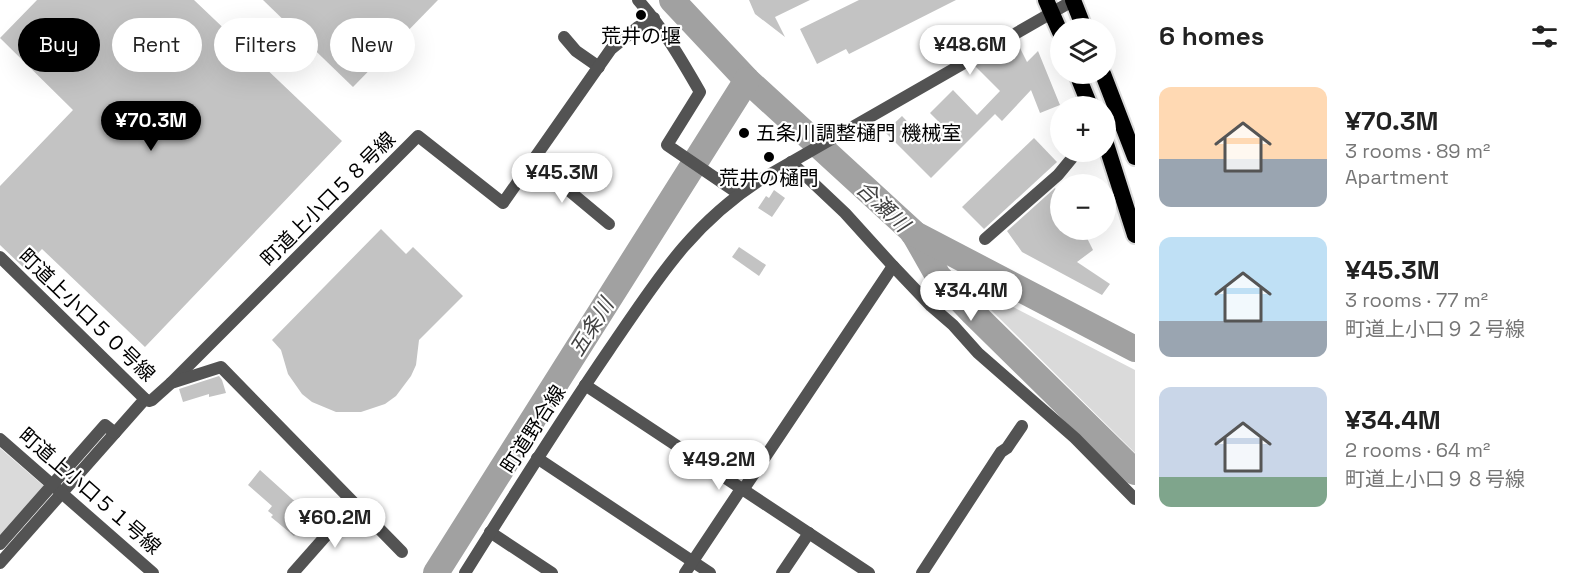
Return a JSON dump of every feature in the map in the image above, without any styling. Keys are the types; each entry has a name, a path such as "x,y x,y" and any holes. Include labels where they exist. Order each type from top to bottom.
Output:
{"highway":[{"path":"1073,0 1080,18"},
{"path":"1107,84 1135,157"},
{"path":"1112,162 1135,235"}],"street":[{"path":"638,0 673,45 700,92 667,145 739,194"},
{"name":"町道野合線","path":"465,573 585,385 677,253 709,219 739,194 1049,6 1073,0"},
{"name":"町道上小口５８号線","path":"171,383 418,136 504,203 611,49 638,27 654,18"},
{"path":"564,37 576,51 598,67"},
{"path":"792,161 845,213 931,306 953,325 978,352 1075,438 1135,499"},
{"path":"985,239 1059,175 1069,162"},
{"path":"532,163 609,224"},
{"name":"町道上小口５０号線","path":"0,257 145,399 115,433 105,425 57,489"},
{"path":"685,573 893,266"},
{"path":"145,399 148,402 152,400 171,383 221,367 402,552"},
{"path":"585,385 869,573"},
{"path":"922,573 1002,452 1022,426"},
{"name":"町道上小口５１号線","path":"0,439 153,573"},
{"path":"537,458 710,573"},
{"path":"0,544 57,489"},
{"path":"0,563 57,489"},
{"path":"293,573 354,504"},
{"path":"490,532 552,573"},
{"path":"782,573 809,533"}],"shaded area":[{"path":"994,297 1135,370 1135,453 986,305"},
{"path":"0,448 45,487 0,538"}],"building":[{"path":"37,0 194,0 214,19 214,72 270,72 342,141 145,347 42,249 24,268 0,245 0,186 73,110 34,72 100,72 100,18 19,18"},
{"path":"263,0 438,0 415,24 415,18 330,18 330,65 318,53 318,18 282,18"},
{"path":"749,0 810,0 775,17 785,37 755,14"},
{"path":"859,0 956,0 849,54 846,49 817,64 800,29"},
{"path":"18,20 18,56 0,38"},
{"path":"1017,42 1027,62 1038,51 1056,96 1050,96 1050,109 1040,113 1031,90 1002,121 995,114 931,178 885,132 902,116 923,138 939,122 930,113 953,90 977,115 1000,91 975,66"},
{"path":"337,72 368,72 353,87"},
{"path":"1034,138 1050,155 1050,162 1057,162 984,229 962,207"},
{"path":"774,190 785,198 772,217 758,208 766,196 769,198"},
{"path":"1050,192 1050,240 1088,240 1093,250 1077,262 1110,284 1102,295 1022,252 1007,231"},
{"path":"381,229 406,254 413,247 463,296 419,340 416,365 396,396 385,404 361,412 336,412 312,402 302,394 288,374 281,350 272,340"},
{"path":"739,247 766,265 759,276 732,257"},
{"path":"219,376 226,393 209,397 209,394 183,402 179,389"},
{"path":"260,470 311,516 294,536 271,517 273,515 268,511 272,506 248,485"}],"waterway":[{"name":"合瀬川","path":"672,0 747,80 913,232 938,276 1135,472"},
{"name":"五条川","path":"436,573 747,80"},
{"path":"913,233 1135,349"}],"place":[{"name":"荒井の堰","path":"641,15"},
{"name":"五条川調整樋門 機械室","path":"744,133"},
{"name":"荒井の樋門","path":"769,157"}]}
